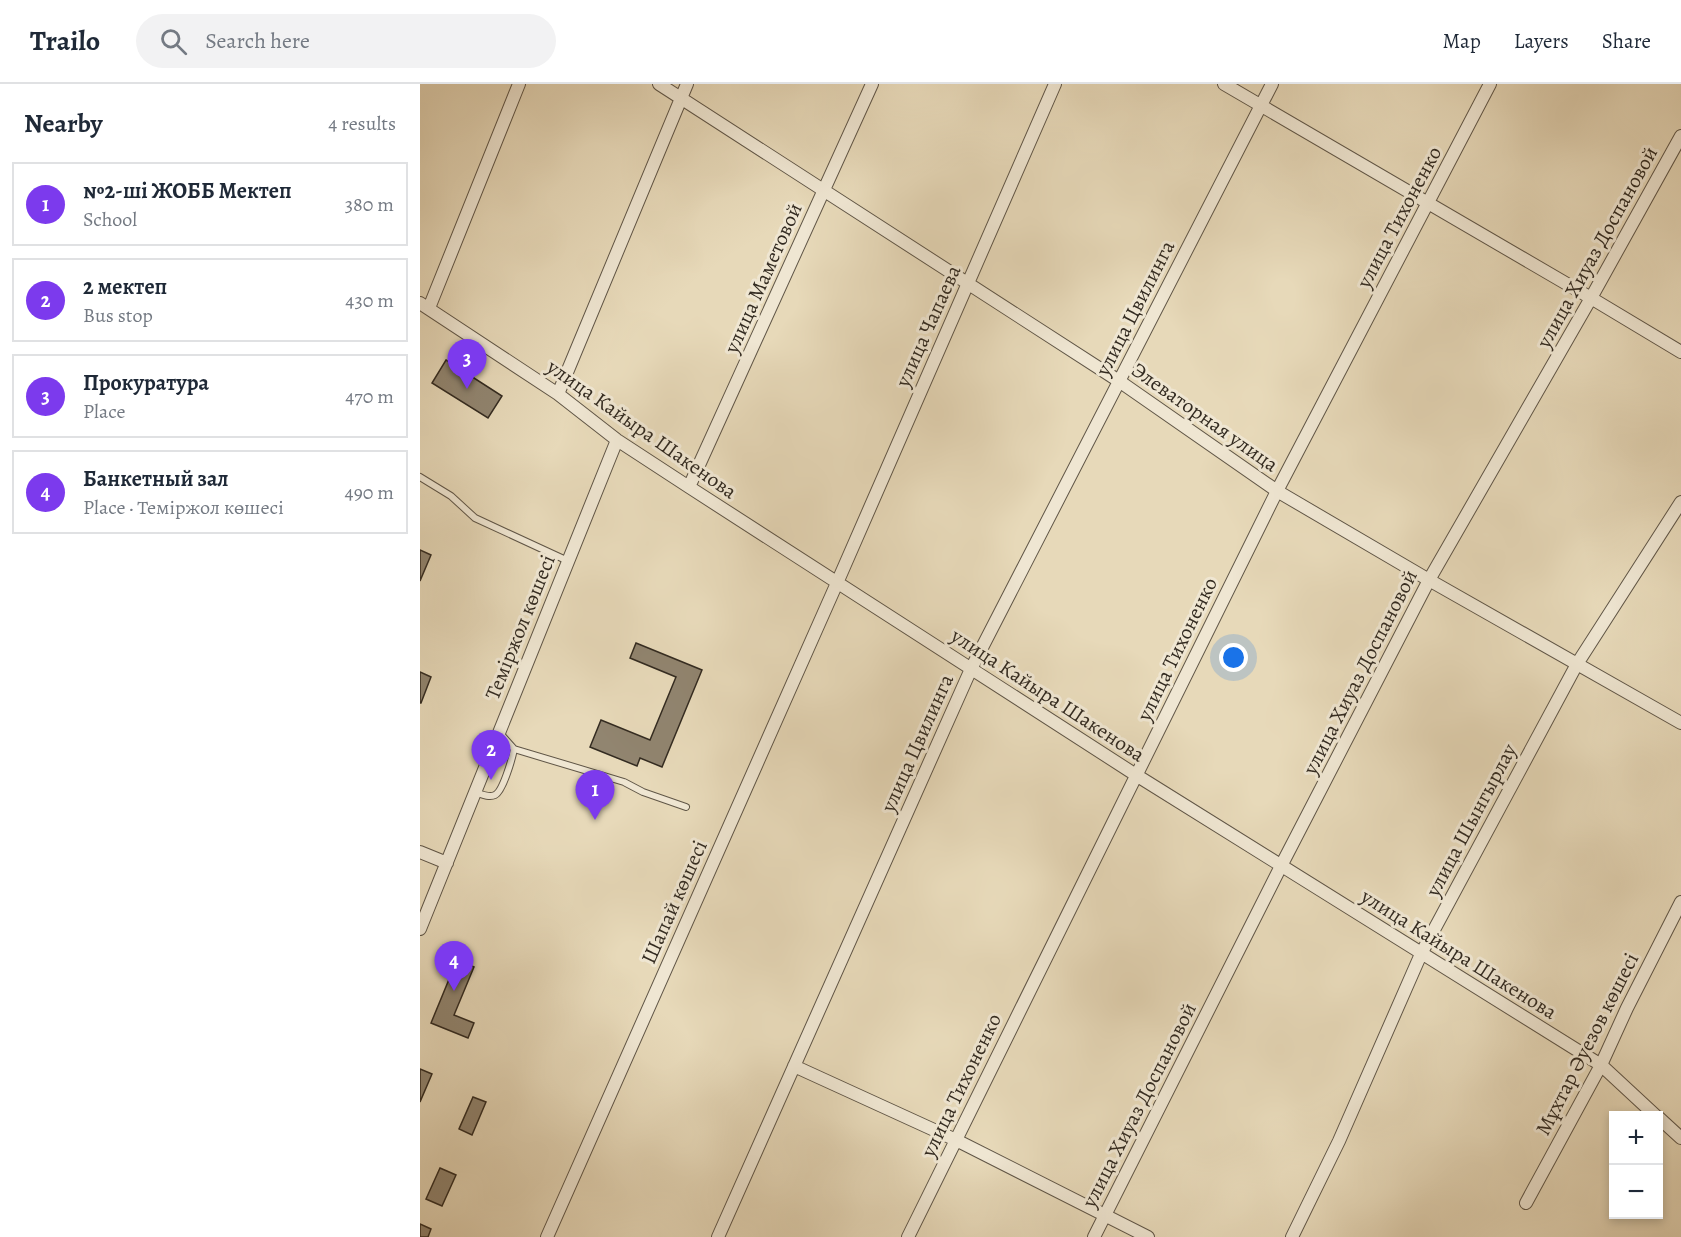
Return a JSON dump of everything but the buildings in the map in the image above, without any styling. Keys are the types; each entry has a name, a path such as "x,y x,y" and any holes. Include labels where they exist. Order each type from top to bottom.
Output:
{"street":[{"path":"424,305 519,84"},
{"name":"Элеваторная улица","path":"659,84 969,282 1119,381 1277,491 1681,723"},
{"path":"558,394 687,84"},
{"name":"улица Маметовой","path":"689,487 872,84"},
{"name":"улица Чапаева","path":"837,583 1055,84"},
{"path":"1224,84 1681,352"},
{"name":"улица Цвилинга","path":"718,1237 971,669 1272,84"},
{"name":"улица Тихоненко","path":"908,1237 1277,491 1490,84"},
{"name":"улица Хиуаз Доспановой","path":"1094,1237 1281,866 1429,580 1681,136"},
{"name":"улица Кайыра Шакенова","path":"424,305 558,394 617,440 837,583 1136,776 1601,1065 1651,1111"},
{"name":"Теміржол көшесі","path":"420,929 617,440"},
{"name":"улица Шынгырлау","path":"1292,1237 1339,1141 1421,954 1577,664 1681,502"},
{"name":"Шапай көшесі","path":"547,1237 837,583"},
{"path":"420,852 447,863"},
{"name":"Мұхтар Әуезов көшесі","path":"1526,1203 1601,1065 1681,902"},
{"path":"794,1066 956,1140 1148,1237"},
{"name":"улица Кайыра Шакенова","path":"1663,1122 1681,1138"}],"lane":[{"path":"420,477 451,496 475,518 568,561"},
{"path":"499,732 514,749 624,782 643,792 686,807"},
{"path":"475,792 490,796 499,791 514,749"}],"place":[{"name":"Прокуратура","path":"467,389"},
{"name":"2 мектеп","path":"491,780"},
{"name":"№2-ші ЖОББ Мектеп","path":"595,820"},
{"name":"Банкетный зал","path":"454,991"}]}
